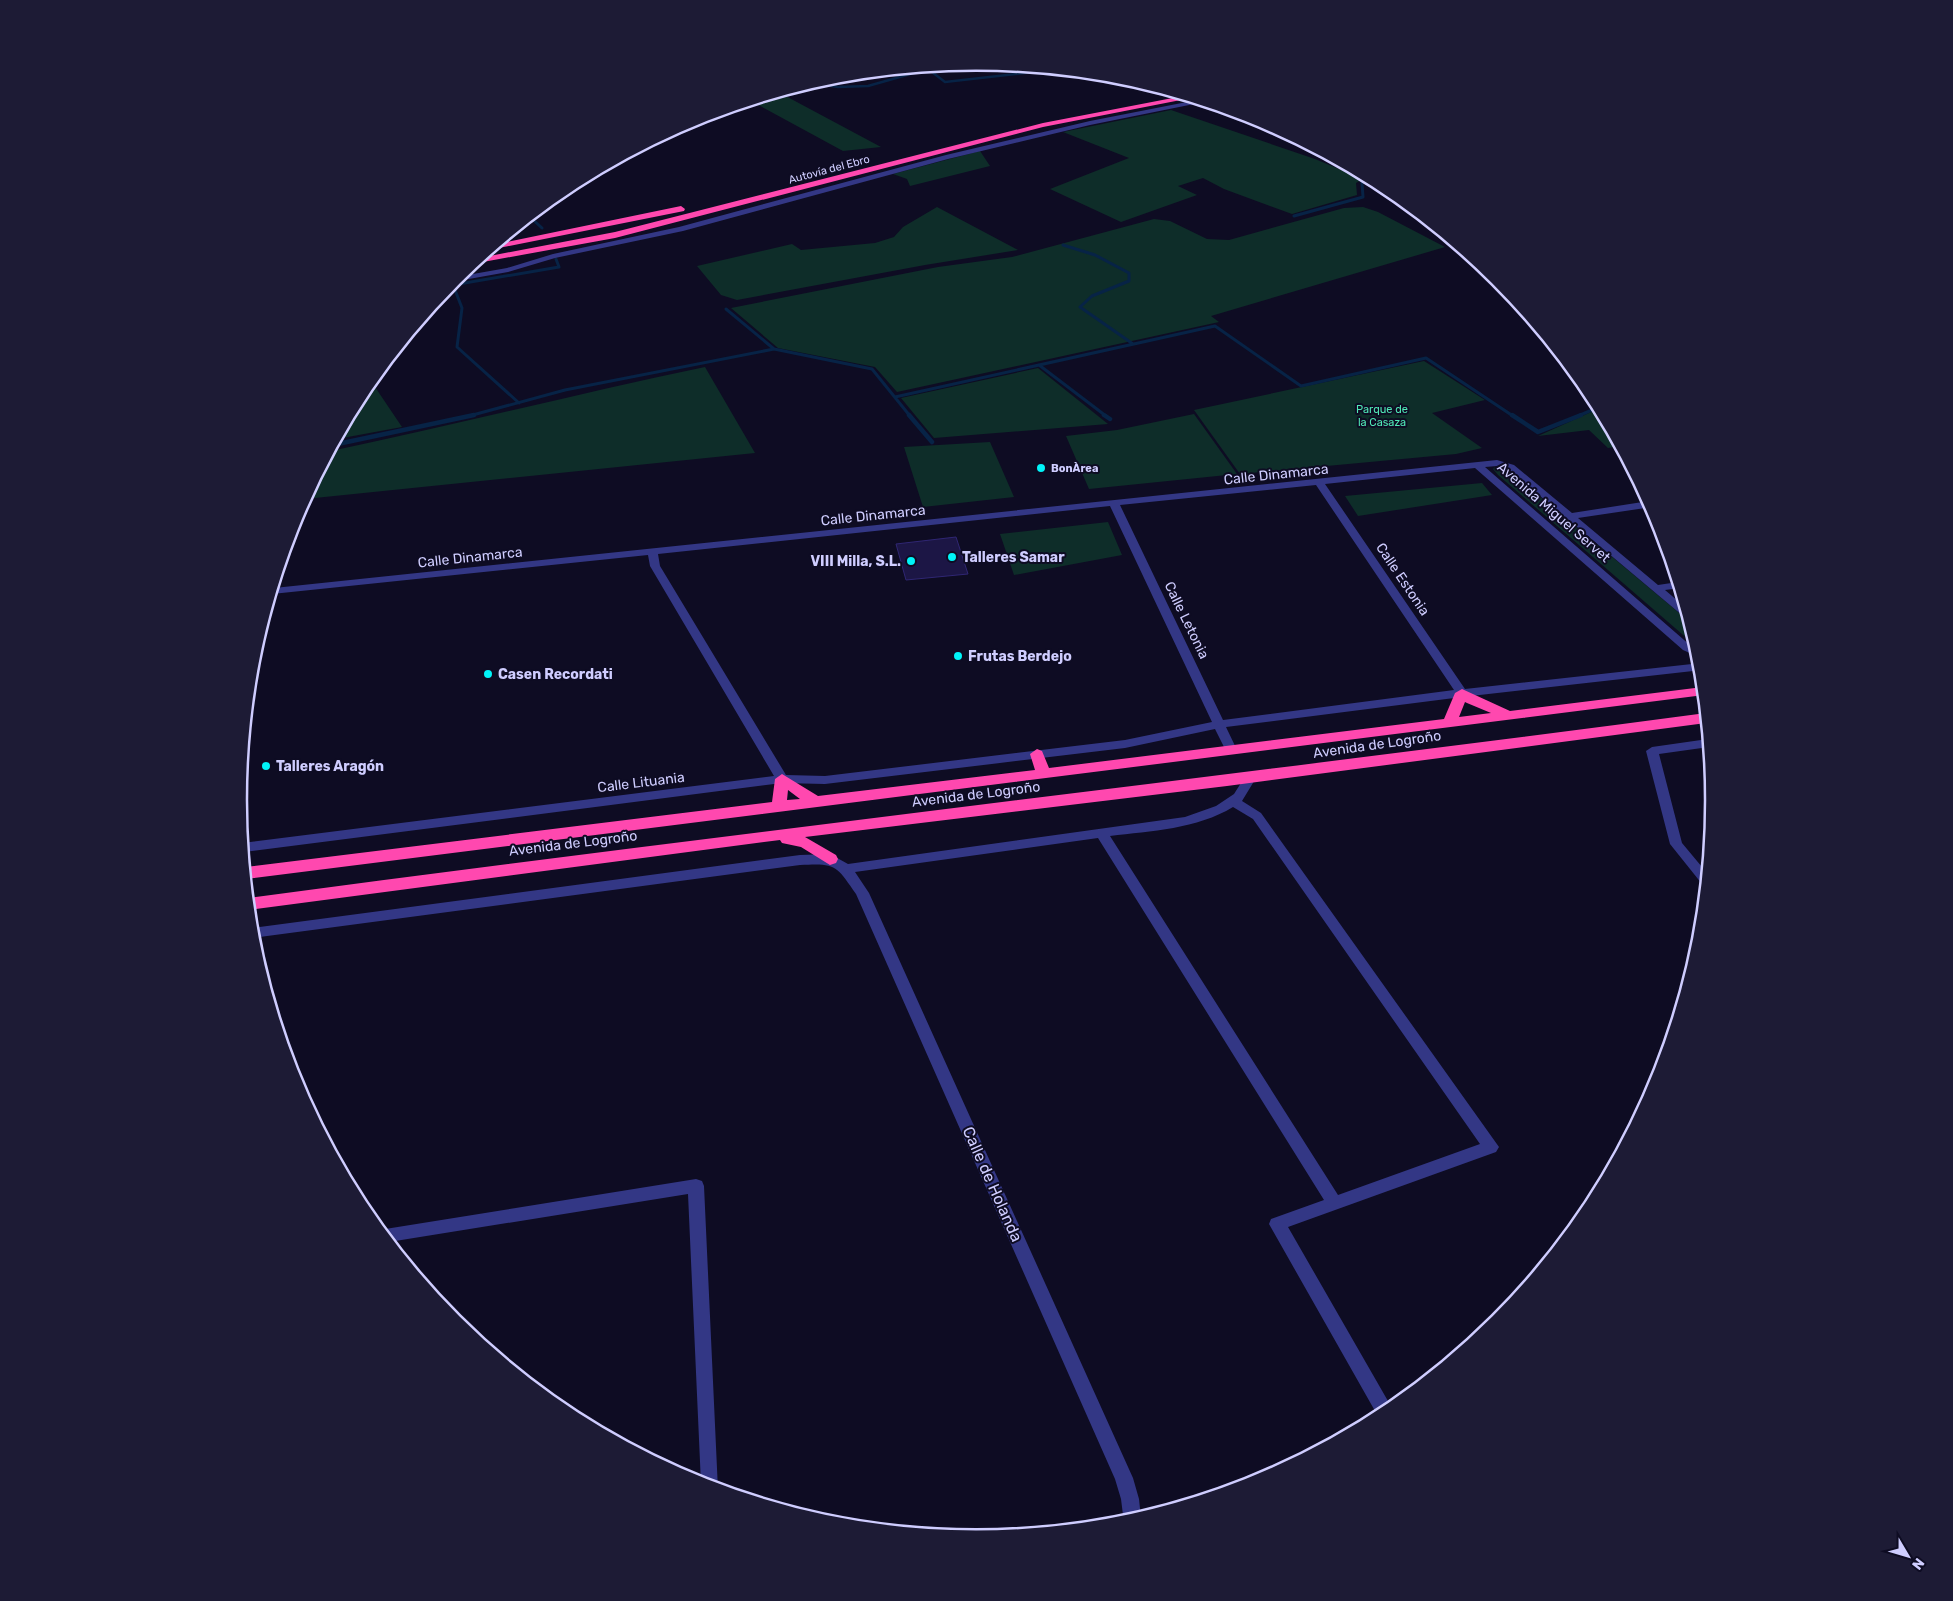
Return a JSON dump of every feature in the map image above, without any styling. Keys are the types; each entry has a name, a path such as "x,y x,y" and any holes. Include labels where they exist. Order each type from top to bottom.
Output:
{"highway":[{"path":"1128,99 1157,94"},
{"name":"Autovía del Ebro","path":"488,260 532,252 681,219 1043,124 1176,99"},
{"path":"1025,120 1082,108"},
{"name":"Autovía del Ebro","path":"504,246 680,209 866,161"},
{"path":"507,243 551,237"},
{"path":"485,262 532,252"},
{"path":"1450,722 1462,692 1472,700 1509,715"},
{"name":"Avenida de Logroño","path":"251,872 1698,692"},
{"name":"Avenida de Logroño","path":"254,903 581,860 1250,778 1701,719"},
{"path":"1037,754 1044,773"},
{"path":"779,807 782,779 816,802"},
{"path":"776,836 806,843 830,859"}],"street":[{"path":"469,277 508,270 553,256 680,229 946,157 1090,123 1189,103"},
{"name":"Avenida Miguel Servet","path":"1476,465 1506,464 1680,608"},
{"name":"Calle Dinamarca","path":"278,591 1320,483 1476,465"},
{"name":"Avenida Miguel Servet","path":"1476,465 1690,650"},
{"name":"Calle Estonia","path":"1320,483 1462,692"},
{"name":"Calle Letonia","path":"1114,504 1231,750"},
{"path":"1570,516 1643,505"},
{"path":"653,552 655,566 782,779"},
{"path":"1656,588 1673,586"},
{"path":"1687,648 1692,660"},
{"name":"Calle Lituania","path":"249,847 782,779 825,780 1125,744 1220,724 1462,692 1694,668"},
{"path":"1702,876 1676,844 1652,751 1703,744"},
{"path":"846,869 1187,821 1239,798 1250,778"},
{"path":"1233,801 1257,816 1491,1147 1277,1224 1382,1407"},
{"path":"1102,833 1334,1203"},
{"path":"259,932 780,863 830,859"},
{"name":"Calle de Holanda","path":"830,859 846,869 862,893 1124,1478 1130,1499 1131,1513"},
{"path":"391,1235 696,1186 710,1479"}],"green space":[{"path":"786,96 881,147 843,151 758,105"},
{"path":"1171,110 1315,159 1345,172 1360,181 1356,183 1357,195 1292,214 1224,189 1203,178 1178,186 1197,195 1121,222 1050,189 1129,158 1063,132"},
{"path":"980,151 990,166 910,186 907,179 893,174"},
{"path":"937,207 1018,250 925,265 737,300 721,295 697,266 792,244 801,250 875,243 894,237 903,227"},
{"path":"1363,207 1378,212 1445,247 1211,316 1219,322 897,392 875,367 778,348 731,308 938,267 1012,257 1154,219 1170,221 1207,239 1229,240 1344,208"},
{"name":"Parque de la Casaza","path":"1424,361 1485,400 1432,413 1482,448 1456,454 1240,474 1194,410"},
{"path":"705,367 755,453 313,498 338,450"},
{"path":"1038,368 1108,424 934,438 901,398"},
{"path":"375,388 402,427 344,438"},
{"path":"1593,411 1614,447 1608,448 1589,430 1538,436"},
{"path":"1194,414 1237,474 1089,489 1066,436 1117,430"},
{"path":"990,442 1014,497 923,507 904,447"},
{"path":"1495,467 1507,469 1682,615 1687,639 1498,475 1493,469"},
{"path":"1482,483 1492,495 1358,516 1345,496"},
{"path":"1108,522 1122,555 1014,575 1000,534"}],"building":[{"path":"956,537 968,574 906,580 896,544"}],"waterway":[{"path":"933,73 945,82 1024,73"},
{"path":"830,86 868,86 908,75"},
{"path":"1294,216 1363,197 1363,183"},
{"path":"534,221 542,228"},
{"path":"1063,245 1095,255 1129,273 1129,281 1092,296 1080,307 1133,344"},
{"path":"463,283 559,267 556,259"},
{"path":"455,291 462,308 457,347 519,403"},
{"path":"726,309 774,349"},
{"path":"1039,365 1215,326 1301,386 1426,358 1513,416"},
{"path":"519,403 565,390 774,349"},
{"path":"774,349 872,369 910,416"},
{"path":"895,397 1039,365"},
{"path":"1039,365 1106,416"},
{"path":"469,416 519,403"},
{"path":"1578,416 1592,410"},
{"path":"341,443 474,415"},
{"path":"909,415 932,442"},
{"path":"1104,415 1110,419"},
{"path":"1512,415 1538,432 1581,415"}],"place":[{"name":"BonÀrea","path":"1041,468"},
{"name":"Talleres Samar","path":"952,557"},
{"name":"VIII Milla, S.L.","path":"911,561"},
{"name":"Frutas Berdejo","path":"958,656"},
{"name":"Casen Recordati","path":"488,674"},
{"name":"Talleres Aragón","path":"266,766"}]}
